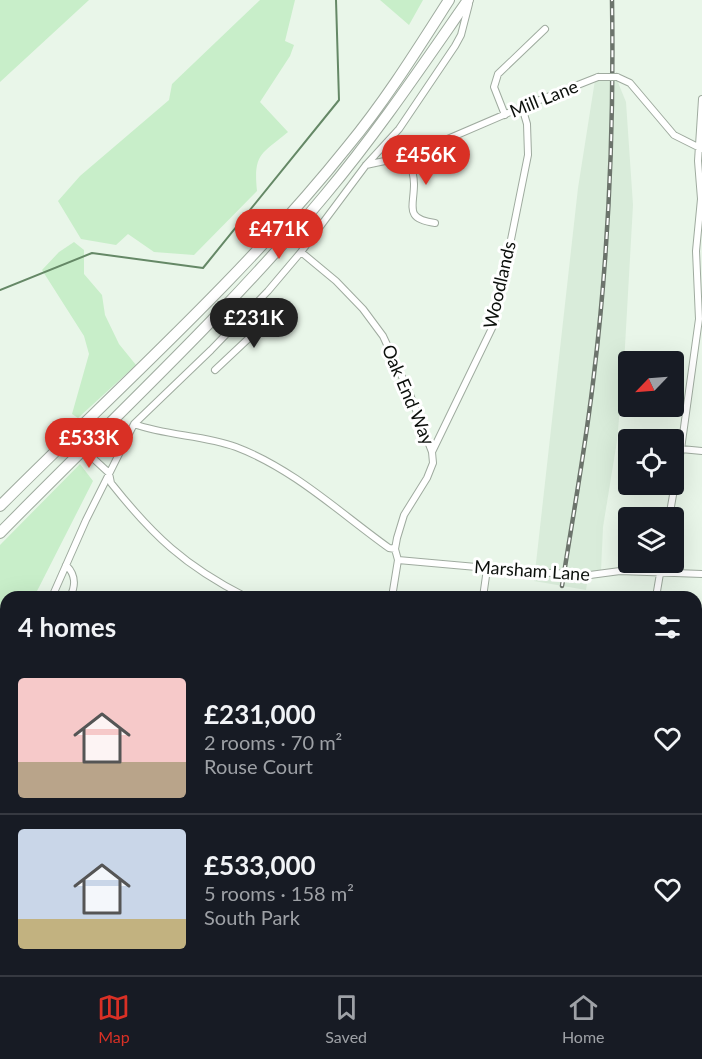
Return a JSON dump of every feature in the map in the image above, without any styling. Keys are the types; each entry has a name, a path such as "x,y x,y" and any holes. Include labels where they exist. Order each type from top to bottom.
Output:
{"highway":[{"path":"0,506 217,293 314,187 373,115 449,0"},
{"path":"0,533 226,304 324,196 379,128 468,0"}],"street":[{"path":"55,591 134,424 251,309 301,252 366,165 399,129 455,46 467,16 468,0"},
{"path":"505,115 494,87 498,74 545,29"},
{"name":"Mill Lane","path":"366,165 408,156 598,77 617,77 630,83 674,135 700,148"},
{"path":"684,429 699,319 696,251 701,199 702,99"},
{"name":"Woodlands","path":"432,452 494,324 528,155 527,124 522,107"},
{"path":"408,156 414,185 412,207 416,217 421,221 435,223"},
{"name":"Oak End Way","path":"301,252 336,281 363,309 383,336 409,392 432,452 433,463 427,478 404,515 395,549"},
{"path":"215,370 248,339 252,327 251,309"},
{"path":"134,424 234,446 265,460 290,475 389,548 395,549 398,560 393,591"},
{"path":"83,449 109,473 111,483 153,533 184,560 234,591"},
{"path":"684,449 702,451"},
{"name":"Marsham Lane","path":"398,560 487,569 590,575 618,571"},
{"path":"66,565 74,575 75,586 73,591"},
{"path":"484,591 487,569"},
{"path":"657,591 660,573"},
{"name":"Marsham Lane","path":"681,573 702,574"}],"shaded area":[{"path":"595,80 617,80 626,102 633,205 625,351 618,351 619,417 603,527 601,571 589,571 586,590 534,581 578,188"}],"green space":[{"path":"0,0 89,0 0,82"},
{"path":"260,0 295,0 285,41 294,45 290,56 260,102 288,132 266,150 258,161 257,191 194,255 154,252 128,234 116,245 81,239 58,201 80,176 169,100 172,84"},
{"path":"380,0 423,0 409,25"},
{"path":"74,242 84,250 84,274 102,295 105,315 119,344 136,365 78,418 72,414 89,354 84,336 42,270 59,252"},
{"path":"80,464 93,481 37,591 0,591 0,545"}],"waterway":[{"path":"0,290 92,253 203,268 339,100 336,0"}],"railway":[{"path":"562,586 591,401 603,281 611,141 612,0"}]}
